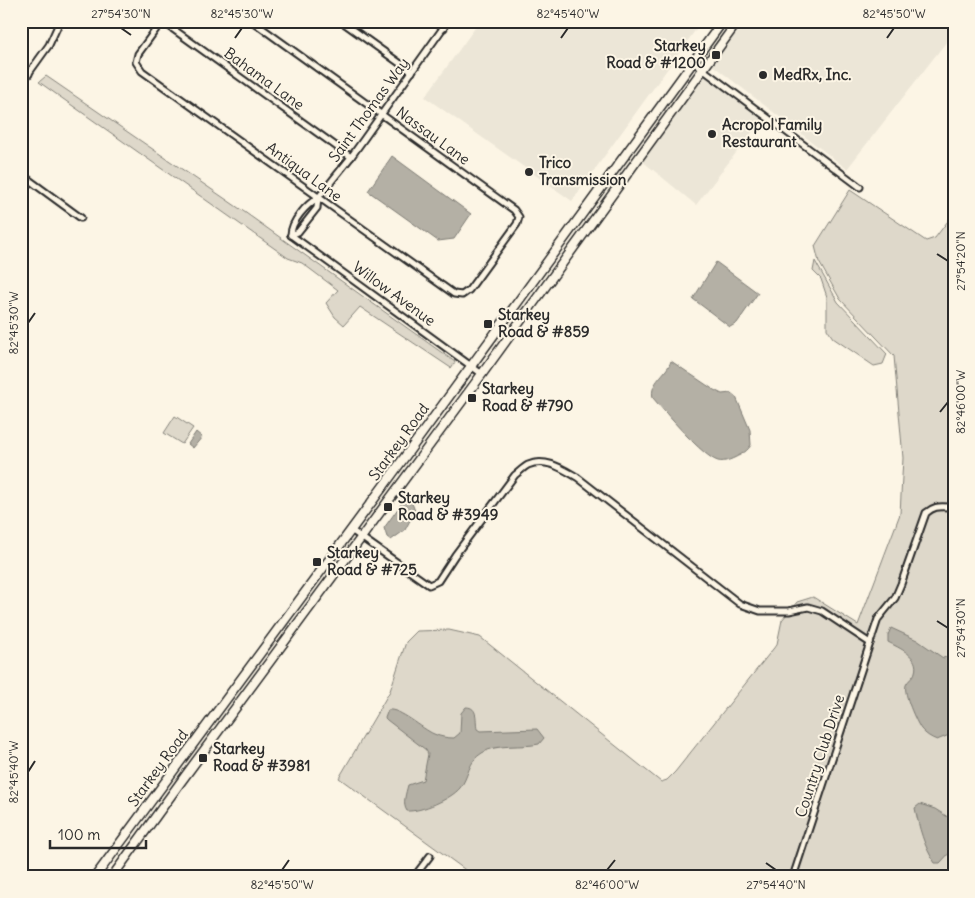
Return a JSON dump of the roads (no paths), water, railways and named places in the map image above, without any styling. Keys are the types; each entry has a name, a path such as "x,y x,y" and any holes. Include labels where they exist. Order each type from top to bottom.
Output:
{"main road":[{"name":"Starkey Road","path":"97,876 722,21"},
{"name":"Starkey Road","path":"112,877 482,374 738,21"}],"street":[{"path":"21,84 49,45 60,21"},
{"name":"Antiqua Lane","path":"162,21 138,54 136,62 142,71 454,294 462,295"},
{"name":"Bahama Lane","path":"162,21 351,156"},
{"name":"Nassau Lane","path":"252,21 514,210 519,217 517,224 469,290 462,295"},
{"path":"341,21 412,72"},
{"path":"435,21 444,28"},
{"name":"Saint Thomas Way","path":"291,235 298,232 317,208 318,198 351,156 448,21"},
{"path":"693,62 860,187"},
{"path":"21,69 29,74"},
{"path":"21,174 81,218"},
{"path":"291,235 291,228 309,203 318,198"},
{"name":"Willow Avenue","path":"291,235 482,374"},
{"path":"351,530 429,585 438,581 455,555 515,475 528,465 545,463 562,468 577,477 740,604 760,611 789,611 808,607 822,611 870,643"},
{"name":"Country Club Drive","path":"793,877 878,619 894,598 901,584 926,513 931,508 938,506 948,507"},
{"path":"414,877 430,856"}],"place":[{"name":"Starkey Road & #1200","path":"716,55"},
{"name":"MedRx, Inc.","path":"763,75"},
{"name":"Acropol Family Restaurant","path":"712,134"},
{"name":"Trico Transmission","path":"529,172"},
{"name":"Starkey Road & #859","path":"488,324"},
{"name":"Starkey Road & #790","path":"472,398"},
{"name":"Starkey Road & #3949","path":"388,507"},
{"name":"Starkey Road & #725","path":"317,562"},
{"name":"Starkey Road & #3981","path":"203,758"}]}
